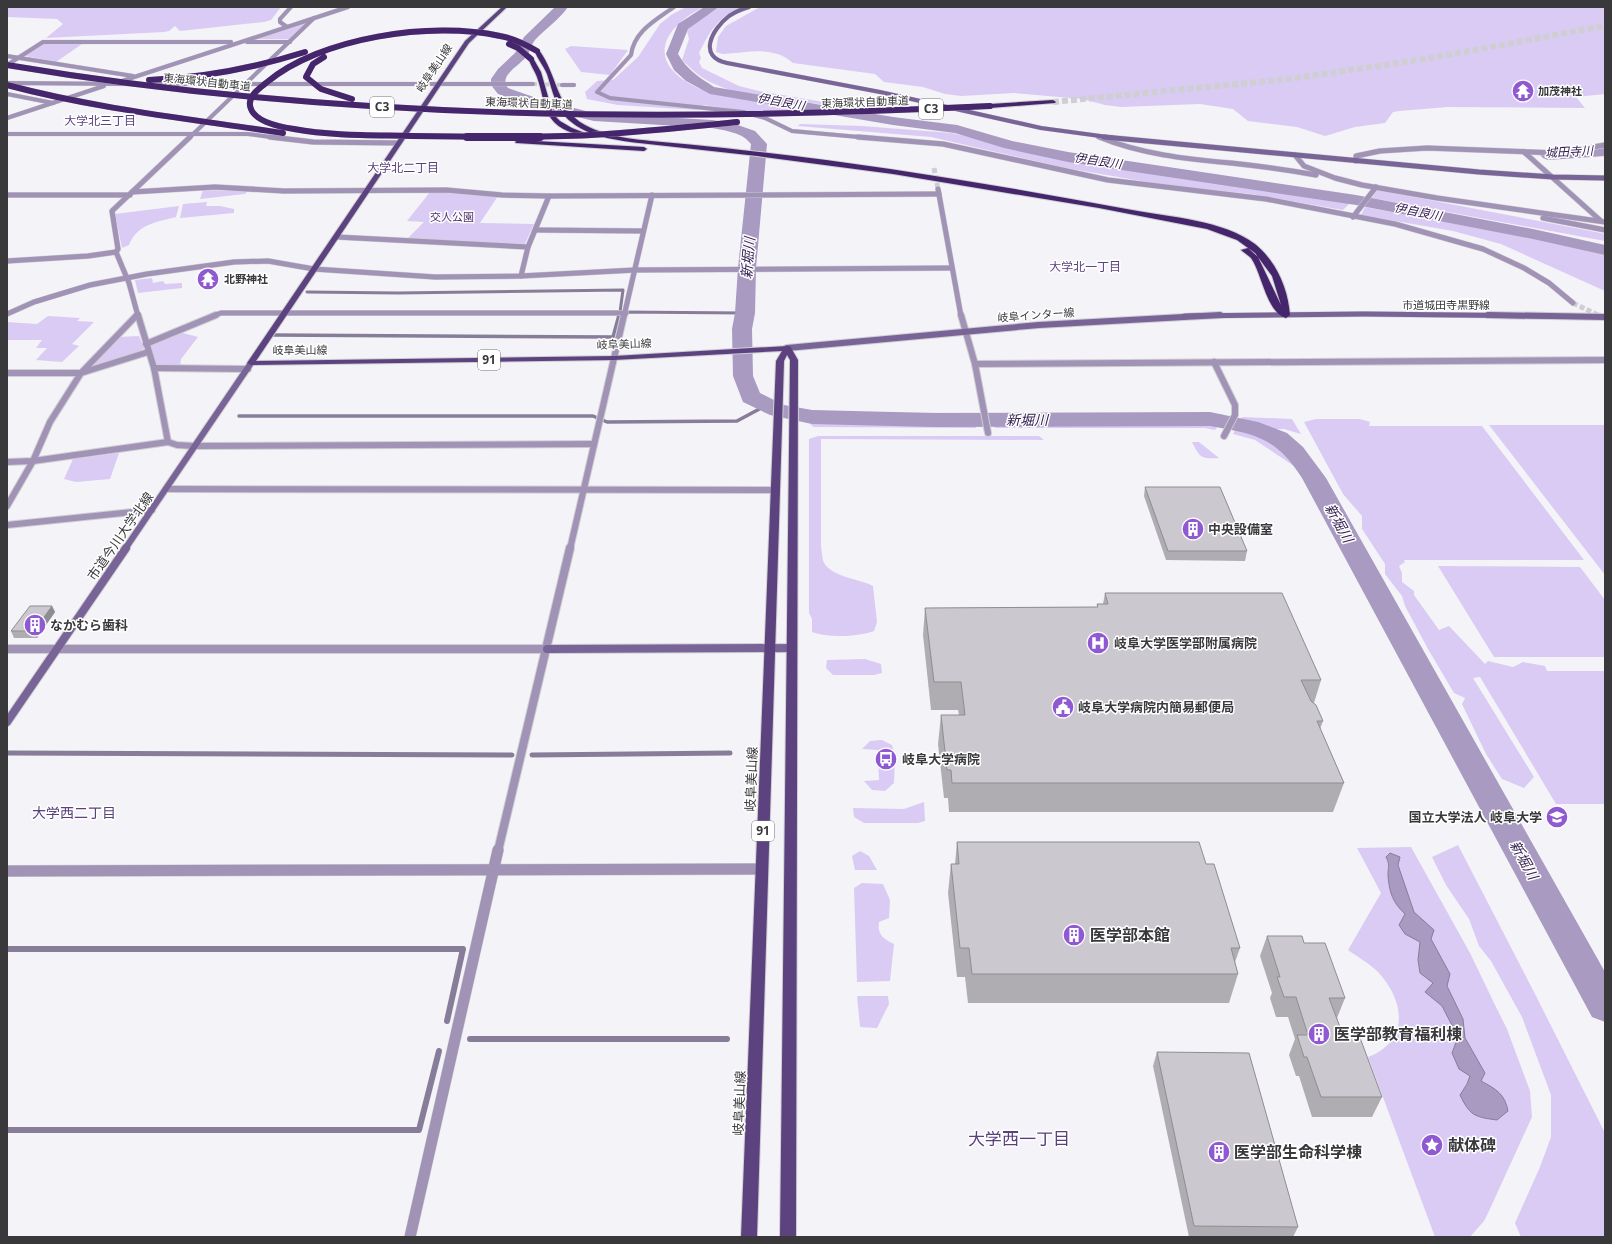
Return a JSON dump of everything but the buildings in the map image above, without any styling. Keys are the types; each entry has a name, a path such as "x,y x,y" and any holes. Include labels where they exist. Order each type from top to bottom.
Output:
{"highway":[{"path":"7,60 124,78 172,79 214,76 239,71 340,42 397,34 447,32 484,34 519,41 537,51 548,66 556,94 563,111 570,120 601,133 624,139 783,159 904,178 1112,212 1195,228 1222,236 1238,244 1254,258 1275,304 1286,315"},
{"path":"397,34 335,47 295,64 263,84 250,100 252,111 260,118 271,124 295,130 349,135 390,136 561,136 742,122"},
{"path":"541,113 409,105 356,100 322,91 311,85 306,77 313,64 334,52 368,42 406,37 448,35 490,39 512,45 530,59 536,67 550,116 566,128 586,136 621,143 686,151"},
{"name":"東海環状自動車道","path":"7,65 150,86 283,100 420,109 541,113 701,115 872,112 1053,102"},
{"path":"7,83 52,97 84,103 304,136 518,142 739,154"},
{"path":"749,121 872,112"}],"main road":[{"name":"岐阜美山線","path":"249,366 471,38 505,7"},
{"name":"岐阜美山線","path":"249,366 614,358 787,348"},
{"name":"岐阜美山線","path":"748,1237 780,361 787,348"},
{"name":"91","path":"787,348 794,360 788,1237"}],"street":[{"path":"287,27 280,22 280,19 291,7"},
{"path":"7,118 348,7"},
{"path":"674,7 647,26 639,35 632,48 631,55 597,92 610,98 743,112 765,118 792,131 943,144 1038,166 1108,180 1266,199 1354,215 1395,224 1483,249 1524,268 1549,283 1573,303"},
{"path":"749,7 728,17 720,25 712,39 710,49 712,55 716,59 737,65 880,92 1041,128 1097,136 1356,161 1552,177 1605,178"},
{"path":"168,442 154,368 127,278 116,252 118,249 112,211 314,18"},
{"path":"7,65 43,42 290,42"},
{"path":"7,56 137,76 193,76 249,66 264,65"},
{"path":"7,83 533,84"},
{"path":"562,85 574,85"},
{"path":"7,94 55,103"},
{"path":"8,135 248,134 313,142 399,143"},
{"path":"1097,136 1124,147 1168,157 1269,167 1335,178 1375,188 1603,221"},
{"path":"1356,161 1356,156 1379,151 1414,147 1558,153 1605,145"},
{"path":"1524,152 1603,221"},
{"path":"1295,155 1304,166 1335,178"},
{"path":"7,195 131,193 191,187 284,191 446,190 549,196 938,191 951,268 964,330 975,364 988,433"},
{"path":"1354,215 1375,188"},
{"path":"410,1237 494,870 614,358 626,313 652,195"},
{"path":"521,276 528,247 549,196"},
{"path":"1437,198 1605,230"},
{"path":"535,230 643,231"},
{"path":"337,237 528,247"},
{"path":"7,261 88,256 116,252"},
{"path":"7,314 46,297 88,285 234,262 256,261 314,269 435,277 521,276 635,270 951,268"},
{"path":"7,307 20,308"},
{"path":"146,344 221,313 626,313"},
{"path":"7,506 32,460 50,422 81,373 138,314"},
{"name":"市道城田寺黒野線","path":"1286,315 1605,317"},
{"name":"岐阜インター線","path":"787,348 964,330 1126,318 1286,315"},
{"path":"7,373 81,373 148,352"},
{"path":"975,364 1605,360"},
{"path":"1214,362 1235,405 1235,415 1224,436"},
{"path":"154,368 249,366"},
{"name":"市道今川大学北線","path":"7,722 249,366"},
{"path":"7,462 168,442 177,445 194,446 594,444"},
{"path":"166,489 776,490"},
{"path":"7,526 152,510"},
{"path":"7,649 793,648"},
{"path":"7,870 762,870"}],"green space":[{"path":"7,7 281,7 271,20 264,22 180,31 175,26 169,31 164,32 46,38 63,24 57,19 7,17"},
{"path":"686,7 703,7 688,16 676,27 668,37 665,48 666,59 672,69 683,80 700,89 801,111 753,112 703,105 697,110 618,105 587,99 585,92 597,81 613,80 638,57 660,24 671,15"},
{"path":"720,7 743,7 727,15 711,31 699,53 701,58 699,62 702,68 739,86 759,91 847,106 753,96 718,86 697,74 682,60 689,39 687,31 693,24"},
{"path":"760,7 1605,7 1605,94 1576,97 1585,108 1448,107 1399,111 1393,112 1385,123 1355,127 1325,136 1297,127 1248,121 1233,109 1200,104 1121,107 1105,105 1082,99 1014,93 961,96 945,94 923,87 884,82 875,74 793,63 785,57 768,52 760,51 723,54 716,52 718,37 726,26"},
{"path":"300,23 306,23 289,39 253,39"},
{"path":"43,44 82,44 56,62 25,56"},
{"path":"571,46 628,50 610,75 581,72 565,49"},
{"path":"800,124 862,126 952,133 1065,159 1127,170 1190,180 1275,189 1350,203 1343,210 1251,194 1164,185 1066,168 931,137 798,126"},
{"path":"203,190 248,191 245,194 200,199"},
{"path":"1377,190 1605,234 1605,241 1372,198"},
{"name":"交人公園","path":"430,192 498,196 480,223 534,224 524,246 407,239 424,222 407,221"},
{"path":"207,202 206,206 220,206 234,209 234,213 180,218 183,204"},
{"path":"179,206 176,217 142,228 137,232 129,245 122,248 115,214"},
{"path":"1365,207 1605,252 1605,291 1501,244 1453,231 1361,215"},
{"path":"152,278 153,283 163,281 165,284 182,283 182,288 138,293 135,280"},
{"path":"48,316 80,318 77,321 94,322 72,344 79,346 62,362 36,360 47,348 36,348 42,340 7,340 7,322 37,324"},
{"path":"179,332 198,337 181,359 180,366 156,364 150,346"},
{"path":"139,336 144,348 140,352 89,369 119,337"},
{"path":"812,412 973,413 971,418 812,416"},
{"path":"992,413 1224,414 1207,417 993,418"},
{"path":"1242,417 1292,419 1301,434 1284,429 1276,429 1279,445 1306,465 1297,468 1255,440 1233,434"},
{"path":"810,419 976,423 976,428 814,427 811,425"},
{"path":"1316,419 1360,419 1370,422 1369,426 1482,426 1584,560 1404,560 1405,562 1399,566 1402,573 1402,582 1414,591 1414,595 1439,630 1449,626 1485,664 1488,661 1513,667 1523,662 1545,666 1547,671 1605,671 1605,804 1556,804 1480,677 1473,678 1534,777 1524,788 1502,779 1486,754 1462,704 1465,698 1454,693 1428,649 1405,606 1402,596 1385,574 1385,564 1362,529 1362,516 1343,494 1304,422"},
{"path":"1210,421 1220,423 1215,430 1205,428 995,428 993,422"},
{"path":"1489,425 1605,425 1605,575"},
{"path":"818,436 1039,436 1044,440 821,439 821,547 823,561 828,568 840,575 873,586 877,622 874,631 860,635 835,636 812,632 812,619 809,613 809,439"},
{"path":"1192,442 1199,442 1219,458 1205,458 1199,454"},
{"path":"119,453 110,479 76,482 64,479 73,459"},
{"path":"1438,566 1580,567 1605,600 1605,657 1494,657"},
{"path":"865,659 881,664 882,673 874,675 833,675 826,668 827,660"},
{"path":"882,740 892,745 895,757 894,783 885,791 872,790 864,781 879,780 878,750 862,749 870,741"},
{"path":"924,802 925,821 918,823 864,823 854,817 853,808 904,809"},
{"path":"1458,845 1605,1133 1605,1237 1521,1237 1515,1223 1540,1167 1551,1137 1551,1095 1522,1017 1491,961 1479,946 1469,919 1446,885 1432,857"},
{"path":"1411,847 1470,953 1507,1029 1530,1091 1532,1117 1484,1221 1470,1237 1435,1237 1368,1057 1382,1050 1391,1041 1397,1031 1399,1019 1398,1007 1394,995 1378,972 1368,963 1348,950 1381,893 1357,848"},
{"path":"860,851 869,856 877,870 855,870 852,856"},
{"path":"862,883 883,884 890,900 889,918 879,922 879,930 882,936 894,944 890,981 857,982 854,888"},
{"path":"857,996 888,996 889,1004 877,1028 860,1027"}],"shaded area":[{"path":"1390,853 1400,857 1398,865 1414,912 1434,930 1431,939 1450,974 1447,986 1463,1019 1465,1038 1485,1073 1481,1081 1499,1093 1505,1100 1508,1111 1497,1120 1483,1118 1474,1114 1467,1107 1460,1095 1470,1076 1459,1069 1452,1053 1458,1037 1442,1006 1425,992 1433,983 1420,973 1418,960 1420,942 1405,934 1399,925 1405,914 1397,906 1389,887 1388,864 1386,857"}],"waterway":[{"name":"新堀川","path":"562,7 528,40 521,55 503,72 498,79 498,85 503,91 537,103 594,117 712,124 732,127 745,131 759,144 747,268 745,313 742,329 743,376 751,397 778,410 812,417 933,420 1210,419 1260,430 1279,438 1295,451 1314,478 1605,1006"},
{"name":"伊自良川","path":"713,7 695,17 682,27 672,54 679,67 691,78 710,90 744,97 834,110 893,121 957,129 1009,145 1068,157 1356,200 1533,234 1605,250"},
{"name":"城田寺川","path":"1548,155 1605,151"},
{"path":"307,292 398,293 623,290 620,312"},
{"path":"619,316 620,312"},
{"path":"620,312 745,313"},
{"path":"271,335 613,337 619,315"},
{"path":"239,416 593,416 607,422 737,421 767,405"},
{"path":"7,753 512,755"},
{"path":"532,755 730,753"},
{"path":"7,949 463,949 447,1021"},
{"path":"470,1039 727,1039"},
{"path":"7,1130 419,1130 439,1051"}],"tunnel":[{"path":"1053,102 1289,79 1431,58 1605,26"},
{"path":"533,84 562,85"},
{"path":"934,168 938,189"},
{"path":"1573,303 1598,315"},
{"path":"1598,315 1603,318"}],"place":[{"name":"加茂神社","path":"1523,91"},
{"name":"北野神社","path":"208,279"},
{"name":"中央設備室","path":"1193,529"},
{"name":"なかむら歯科","path":"35,625"},
{"name":"岐阜大学医学部附属病院","path":"1098,643"},
{"name":"岐阜大学病院内簡易郵便局","path":"1063,707"},
{"name":"岐阜大学病院","path":"886,759"},
{"name":"国立大学法人 岐阜大学","path":"1557,817"},
{"name":"医学部本館","path":"1074,935"},
{"name":"医学部教育福利棟","path":"1319,1034"},
{"name":"献体碑","path":"1432,1145"},
{"name":"医学部生命科学棟","path":"1219,1152"}],"district":[{"name":"大学北三丁目","path":"100,121"},
{"name":"大学北二丁目","path":"403,168"},
{"name":"大学北一丁目","path":"1085,267"},
{"name":"大学西二丁目","path":"74,813"},
{"name":"大学西一丁目","path":"1019,1139"}]}
